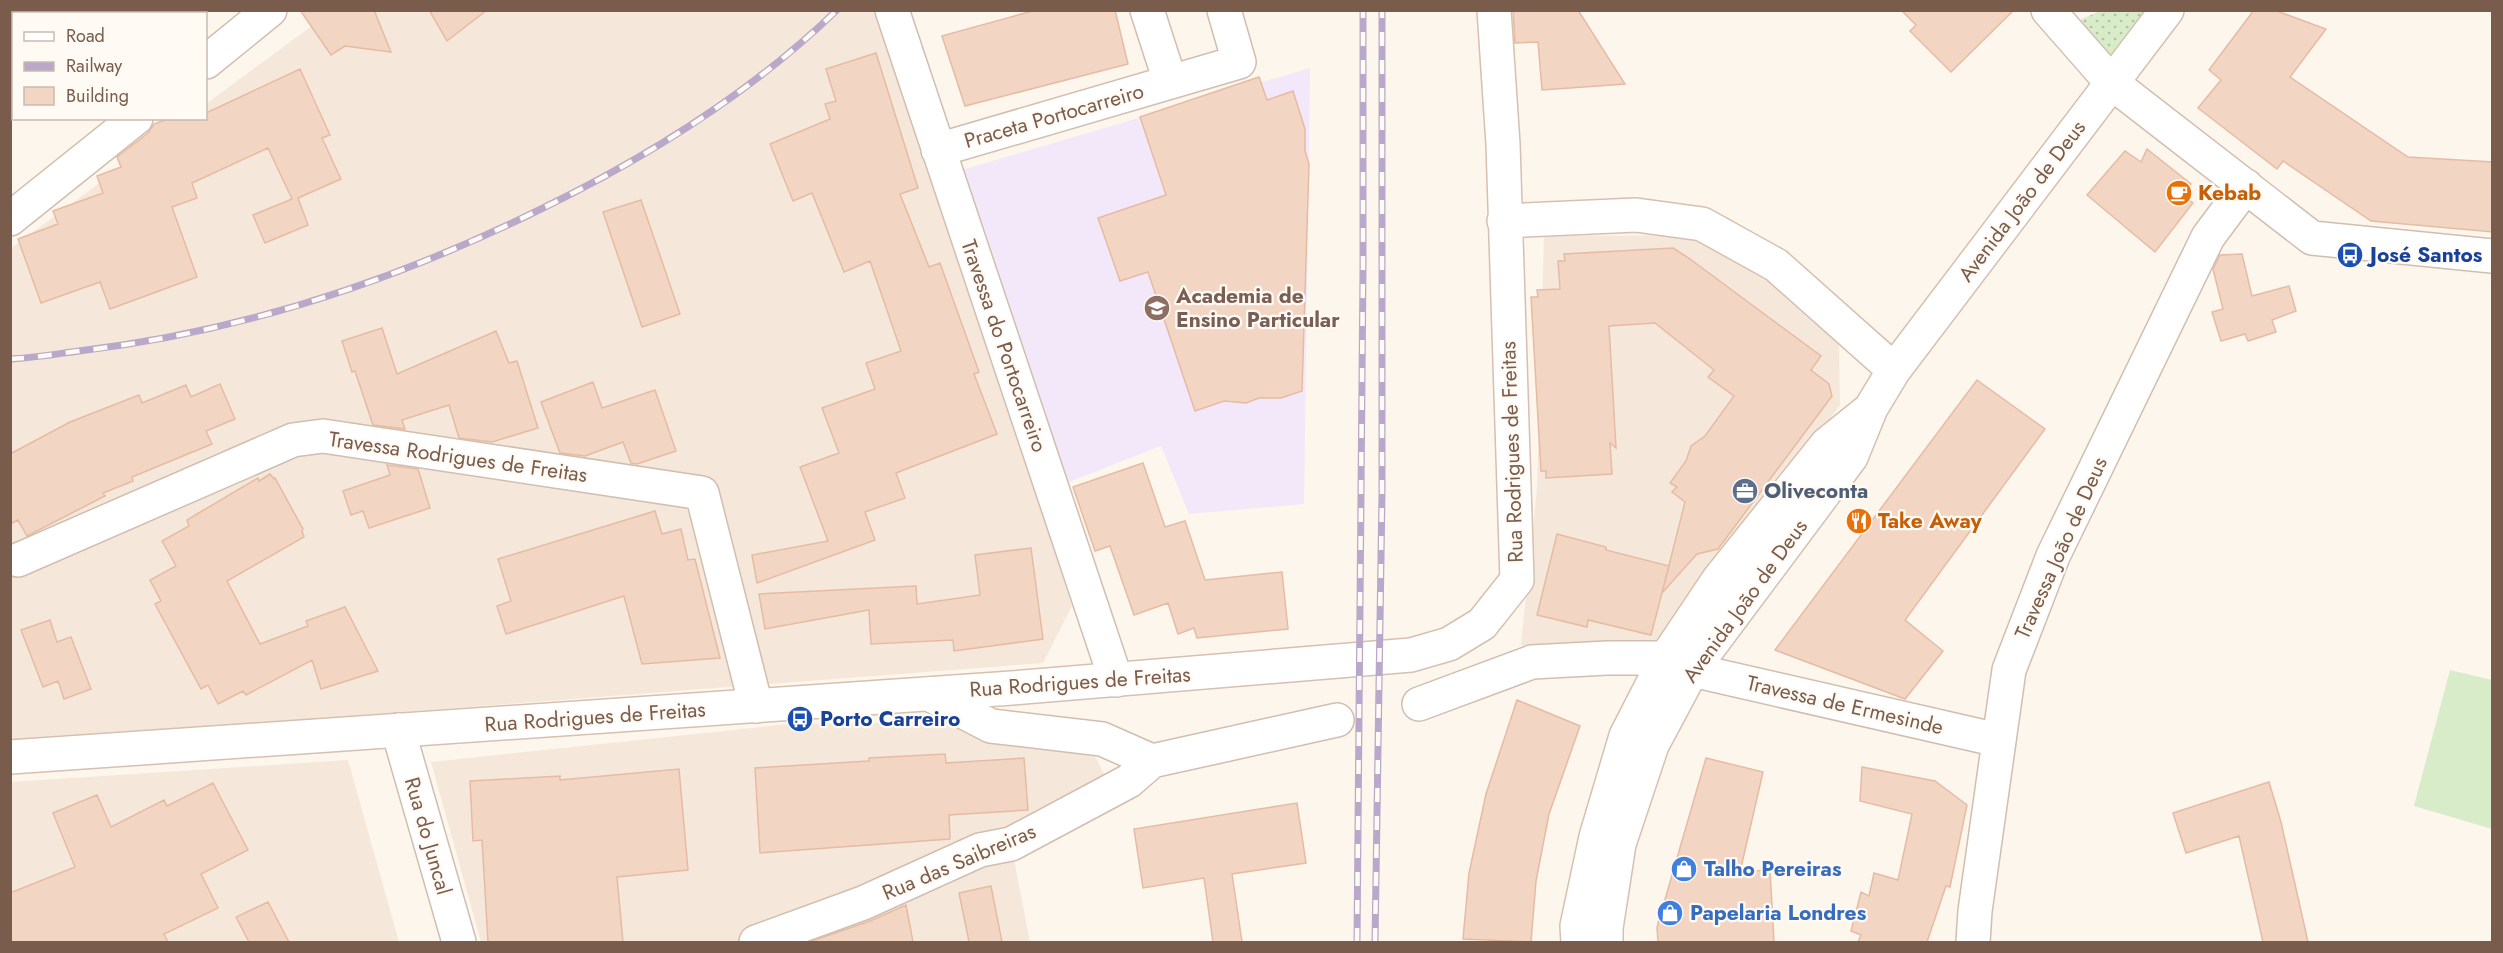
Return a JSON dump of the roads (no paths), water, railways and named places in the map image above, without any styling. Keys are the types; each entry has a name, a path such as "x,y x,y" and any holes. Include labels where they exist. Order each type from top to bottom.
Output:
{"street":[{"path":"207,61 270,10"},
{"name":"Travessa do Portocarreiro","path":"892,10 1116,680"},
{"name":"Praceta Portocarreiro","path":"1148,10 1170,81"},
{"name":"Praceta Portocarreiro","path":"938,150 1239,62 1224,10"},
{"name":"Rua Rodrigues de Freitas","path":"10,757 1116,680 1411,655 1449,644 1482,624 1517,580 1503,144 1494,10"},
{"path":"2049,10 2112,82 2312,238 2493,256"},
{"name":"Avenida João de Deus","path":"1606,942 1606,928 1619,844 1679,664 1719,579 1827,444 1871,408 1894,369 2168,10"},
{"path":"10,219 134,120"},
{"name":"Travessa João de Deus","path":"1973,942 2008,670 2053,556 2208,237 2246,186"},
{"path":"1504,221 1636,215 1702,224 1776,265 1894,369"},
{"name":"Travessa Rodrigues de Freitas","path":"18,560 293,440 323,436 702,494 756,706"},
{"name":"Travessa de Ermesinde","path":"1419,704 1532,662 1607,658 1679,664 1998,740"},
{"name":"Avenida João de Deus","path":"1578,942 1578,926 1596,837 1626,736 1679,664"},
{"path":"929,694 990,726 1102,739 1152,761 1337,720"},
{"name":"Rua do Juncal","path":"398,730 459,942"},
{"name":"Rua das Saibreiras","path":"756,942 863,903 980,850 1011,844 1129,781 1152,761"}],"railway":[{"path":"10,359 139,342 258,317 373,281 430,259 541,209 659,145 734,96 770,69 837,10"},
{"path":"1357,942 1363,10"},
{"path":"1375,942 1382,493 1382,10"}],"place":[{"name":"Kebab","path":"2179,193"},
{"name":"José Santos","path":"2350,255"},
{"name":"Academia de Ensino Particular","path":"1157,308"},
{"name":"Oliveconta","path":"1745,491"},
{"name":"Take Away","path":"1859,521"},
{"name":"Porto Carreiro","path":"800,719"},
{"name":"Talho Pereiras","path":"1684,869"},
{"name":"Papelaria Londres","path":"1670,913"}]}
